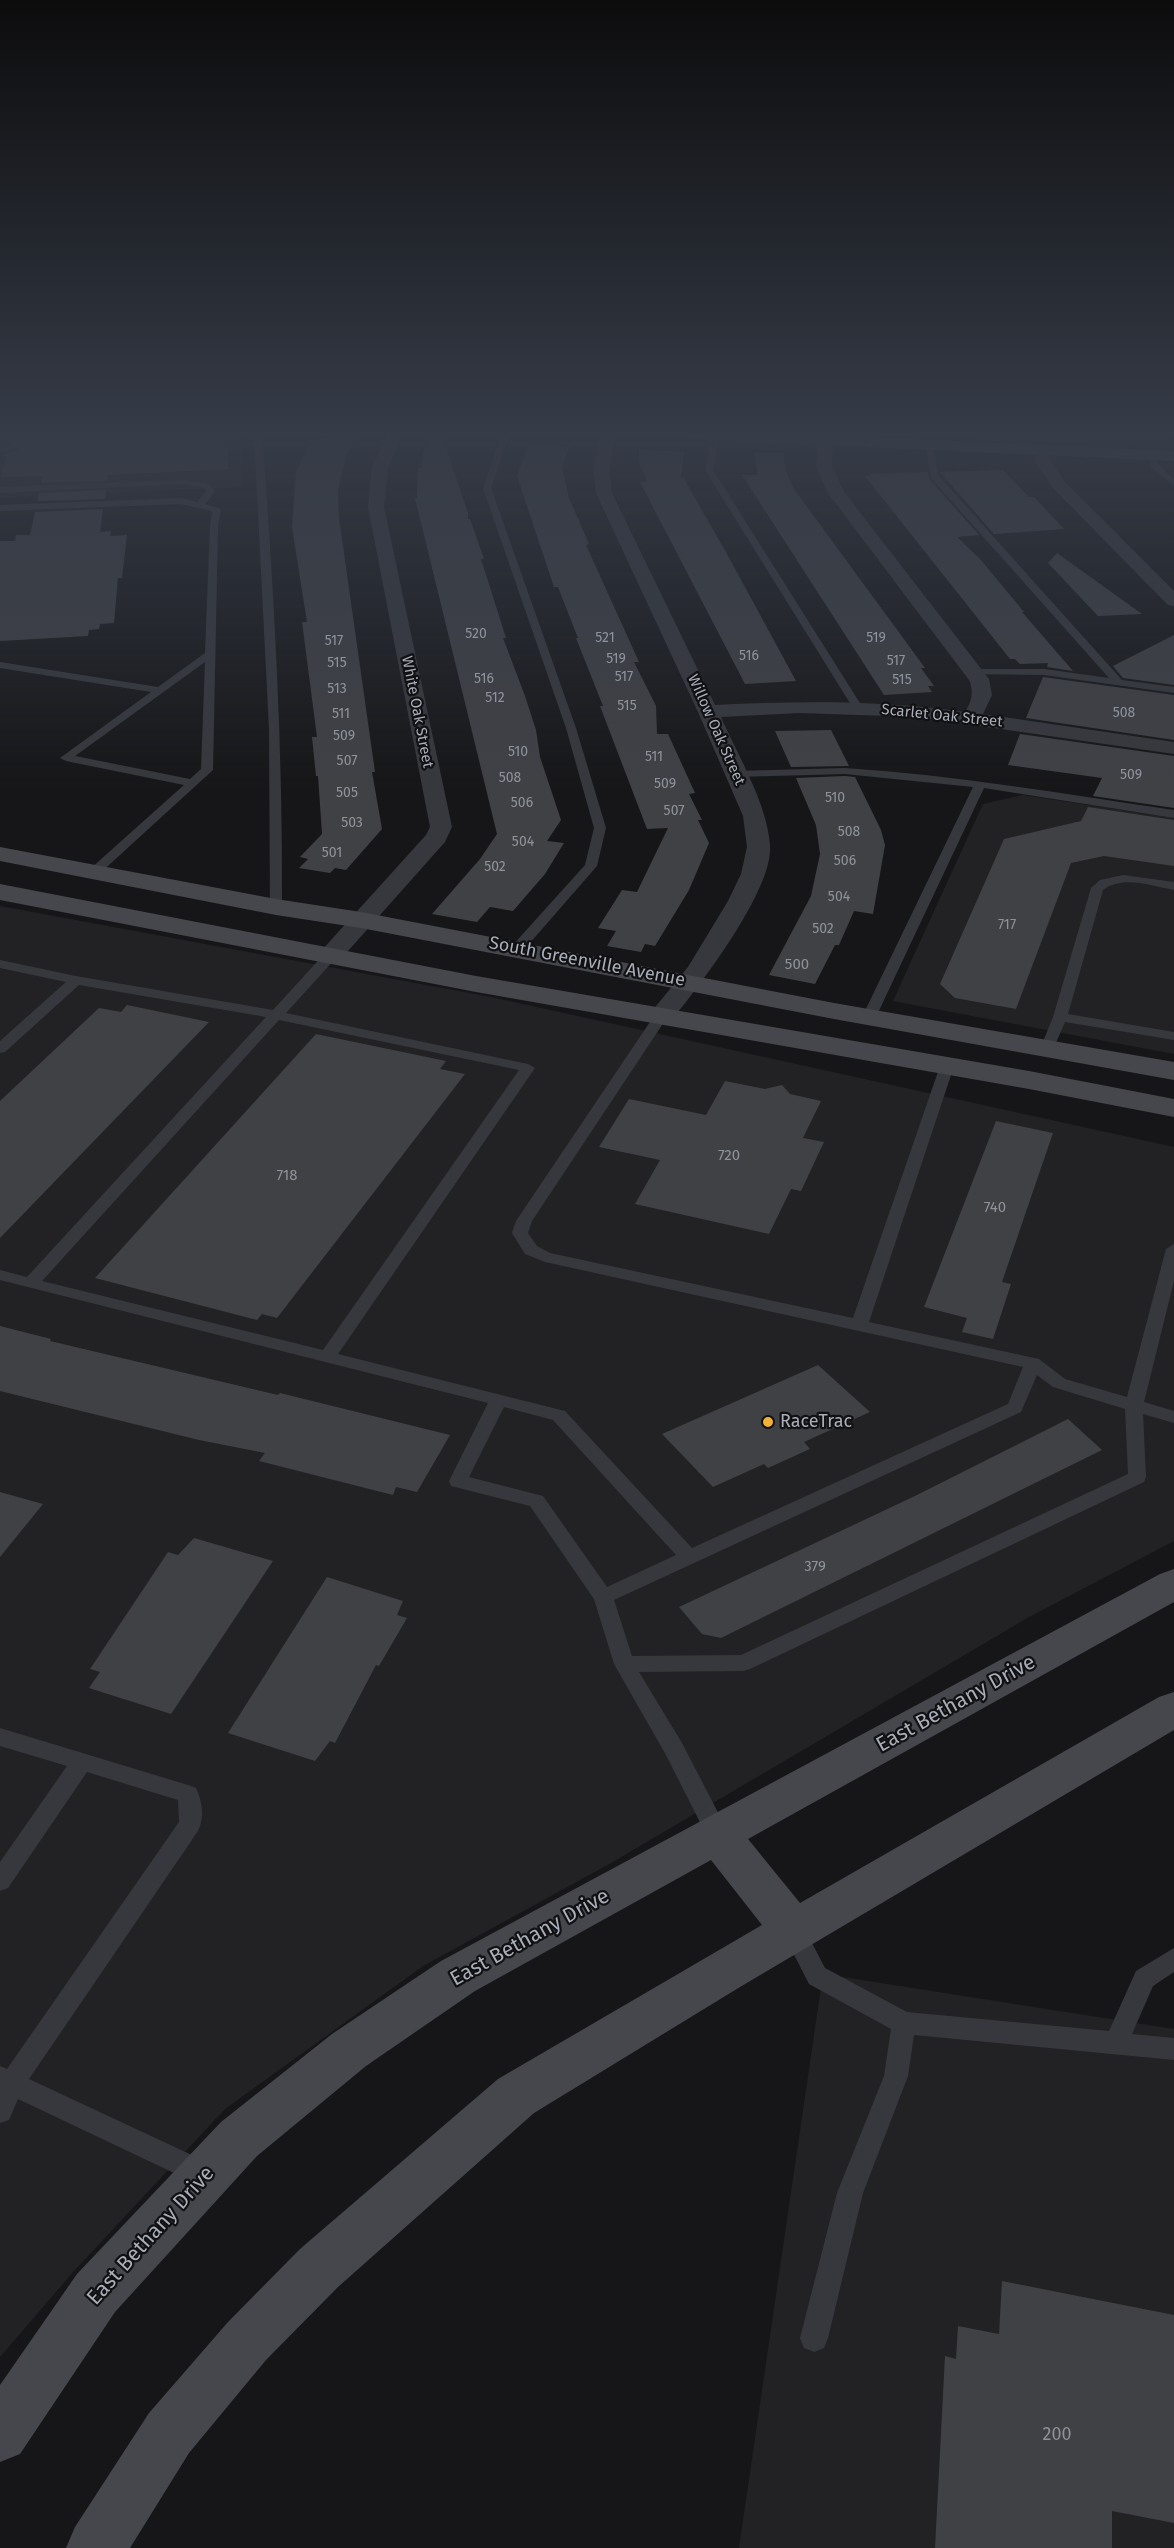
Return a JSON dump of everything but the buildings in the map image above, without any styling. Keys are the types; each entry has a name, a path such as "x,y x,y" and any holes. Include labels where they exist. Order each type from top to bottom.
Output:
{"main road":[{"name":"South Greenville Avenue","path":"0,854 276,908 361,920 869,1017 1174,1071"},
{"path":"0,892 476,984 1174,1108"},
{"name":"East Bethany Drive","path":"0,2434 96,2293 239,2139 349,2050 458,1976 1174,1584"},
{"path":"96,2548 169,2433 247,2341 319,2268 516,2096 794,1930 1174,1709"},
{"path":"718,1835 794,1930"}],"street":[{"name":"White Oak Street","path":"331,955 437,837 441,827 385,552"},
{"name":"Willow Oak Street","path":"632,552 736,774 754,816 759,847 753,874 728,921 689,982 661,1016"},
{"path":"881,552 984,689 983,699 971,717"},
{"path":"1125,552 1174,601"},
{"name":"Scarlet Oak Street","path":"708,712 800,707 918,711 1174,748"}],"lane":[{"path":"94,872 207,770 213,552"},
{"path":"266,552 271,636 277,861 276,908"},
{"path":"509,552 571,728 600,828 591,866 517,949"},
{"path":"760,552 858,708"},
{"path":"1002,552 1118,682"},
{"path":"192,783 66,758 210,654"},
{"path":"0,665 160,690"},
{"path":"973,672 1044,672 1174,690"},
{"path":"736,774 843,771 980,785 1174,814"},
{"path":"869,1017 980,785"},
{"path":"1047,1049 1060,1017 1097,888 1103,881 1124,879 1174,886"},
{"path":"31,1283 331,955"},
{"path":"0,964 76,980 276,1015 528,1068 326,1358"},
{"path":"0,1049 76,980"},
{"path":"661,1016 524,1221 520,1233 531,1250 545,1257 1033,1363 1059,1383 1174,1417"},
{"path":"1060,1017 1174,1036"},
{"path":"859,1325 947,1066"},
{"path":"624,1664 743,1663 1137,1477 1134,1406 1169,1294 1174,1249"},
{"path":"0,1275 559,1415 689,1557"},
{"path":"603,1597 1015,1408 1033,1363"},
{"path":"498,1401 458,1481 536,1501 603,1597 624,1664 674,1749 718,1835"},
{"path":"0,1737 188,1794 191,1807 190,1824 7,2080 0,2110"},
{"path":"0,1881 82,1762"},
{"path":"794,1930 817,1976 904,2024 1174,2049"},
{"path":"1116,2043 1144,1979 1174,1959"},
{"path":"814,2338 850,2193 896,2076 904,2024"},
{"path":"7,2080 206,2175"}],"shaded area":[{"path":"1023,795 1174,818 1174,1054 893,1001 983,804"},
{"path":"0,906 491,997 1174,1147 1174,1541 1029,1617 611,1863 423,1966 225,2109 73,2272 0,2357"},
{"path":"823,1974 1174,2029 1174,2548 739,2548"}],"place":[{"name":"RaceTrac","path":"768,1422"}]}
